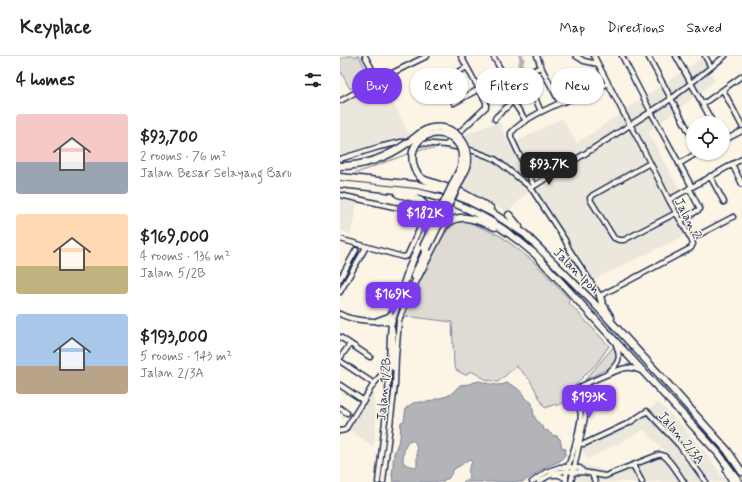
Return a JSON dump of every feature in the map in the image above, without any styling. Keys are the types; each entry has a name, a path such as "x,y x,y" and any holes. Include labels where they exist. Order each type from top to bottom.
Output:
{"highway":[{"path":"340,166 353,166 388,155 401,148 424,131 433,128 452,131 465,144 468,152 467,166 425,248 407,277"},
{"path":"407,298 425,248 461,167 461,151 459,146 452,138 443,134 432,134 425,137 416,145 413,152 415,170 420,177 425,180 461,192 481,202 497,212 515,227"},
{"name":"Jalan Ipoh","path":"340,177 441,190 456,195 499,216 525,234 617,329 724,447 742,472"},
{"name":"Jalan Ipoh","path":"340,184 416,192 440,198 482,215 495,223 536,255 718,453 739,482"},
{"path":"377,188 421,201 428,210 430,219"},
{"path":"391,323 409,269 430,219 434,213 442,211 445,215 444,226"},
{"path":"509,215 525,234"},
{"path":"407,298 444,226 448,222 456,218 468,218 503,230"},
{"path":"511,240 548,269"},
{"path":"592,302 599,303 600,296"},
{"path":"600,296 602,303 617,329"},
{"path":"378,321 395,312"},
{"path":"718,453 721,462 733,482"}],"street":[{"path":"365,56 372,68"},
{"path":"461,56 476,84"},
{"path":"493,56 500,68"},
{"path":"576,56 584,61 598,64"},
{"name":"Jalan 2","path":"594,56 693,244 691,248 600,296"},
{"path":"622,56 679,164 700,209 681,221"},
{"path":"648,56 686,126"},
{"path":"676,56 709,116"},
{"path":"705,56 711,67"},
{"path":"532,187 671,99 726,56"},
{"path":"402,68 424,57"},
{"path":"538,57 541,67 551,86"},
{"path":"703,104 742,76"},
{"path":"604,85 608,83"},
{"path":"723,90 742,126"},
{"path":"340,101 352,94"},
{"path":"446,145 486,108 486,104"},
{"path":"496,119 496,116 509,104"},
{"path":"515,104 526,121"},
{"path":"538,104 541,112"},
{"path":"558,104 526,121 512,132 511,135 532,187 600,296"},
{"path":"730,137 742,131"},
{"path":"340,159 372,149 404,142 446,145 474,151 495,159 532,187"},
{"path":"669,200 742,158"},
{"path":"679,164 686,160"},
{"path":"650,163 593,195 590,198 591,201 614,238 619,240 624,240 676,213"},
{"path":"732,164 742,184"},
{"path":"710,176 724,202"},
{"path":"340,195 421,213 424,216 407,256 403,257 340,239"},
{"path":"691,239 733,217"},
{"path":"340,292 366,247"},
{"path":"340,279 356,250"},
{"name":"Jalan 1/2B","path":"384,481 395,384 399,321 407,298"},
{"path":"340,314 346,317 391,323 393,334 393,369 395,375"},
{"path":"378,321 385,324 390,335"},
{"name":"Jalan 1/2B","path":"378,482 388,400 391,323"},
{"path":"340,337 370,357"},
{"path":"606,375 614,368 619,359 618,350 612,338"},
{"path":"350,344 340,359 373,383 373,385"},
{"path":"342,430 389,364"},
{"path":"549,476 557,474 562,476 566,481 571,469 578,444 581,415 575,396 577,389 606,375 625,368 643,371"},
{"path":"340,385 364,401"},
{"path":"340,408 347,413"},
{"name":"Jalan 2/3A","path":"578,444 584,444 647,411 679,445 706,482"},
{"path":"532,482 546,472 560,467 567,462 578,444"},
{"path":"571,482 573,454"},
{"path":"560,467 571,469 579,473 583,472 605,476 658,455 662,455 669,461 684,482"},
{"path":"633,465 642,482"},
{"path":"539,482 556,472 571,469"},
{"path":"592,474 595,482"}],"shaded area":[{"path":"347,56 359,56 365,68 352,68 352,88 350,89 340,70 340,59"},
{"path":"703,57 715,81 648,132 682,194 672,201 690,233 589,282 544,210 529,191 508,212 460,189 471,164 471,153 452,148 411,144 340,162 340,105 352,98 352,104 394,104 411,137 461,136 499,121 510,145 562,118 577,143"},
{"path":"340,199 357,203 351,234 340,231"},
{"path":"466,221 501,236 534,262 570,300 568,302 609,346 597,363 573,387 570,395 564,402 557,406 556,404 545,408 530,380 516,366 498,382 487,380 471,371 465,375 456,370 454,365 452,322 405,316 410,301 430,257 454,222"},
{"path":"615,345 617,358 613,366 585,380"},
{"path":"480,381 497,385 507,383 518,389 525,399 532,403 534,416 545,431 547,430 552,435 557,436 560,439 562,448 566,449 565,455 560,461 544,468 523,482 463,482 468,477 469,468 472,462 469,459 454,469 448,479 444,479 443,482 393,482 392,475 394,453 400,438 401,422 404,421 406,408 413,403 427,402 447,396 460,385","holes":["412,440 416,443 417,449 417,466 415,467 407,465 403,462 404,451 408,441"]},
{"path":"373,394 376,420 374,447 349,430"},
{"path":"658,402 684,428 708,456 726,482 689,482 667,453 644,430 588,459 587,458 582,449 585,445 647,412"},
{"path":"661,449 683,482 587,482 575,480 579,464 607,471"}],"waterway":[{"path":"497,114 509,100 522,60 521,56"},
{"path":"417,151 421,149 434,149"},
{"path":"355,173 410,153"}]}
